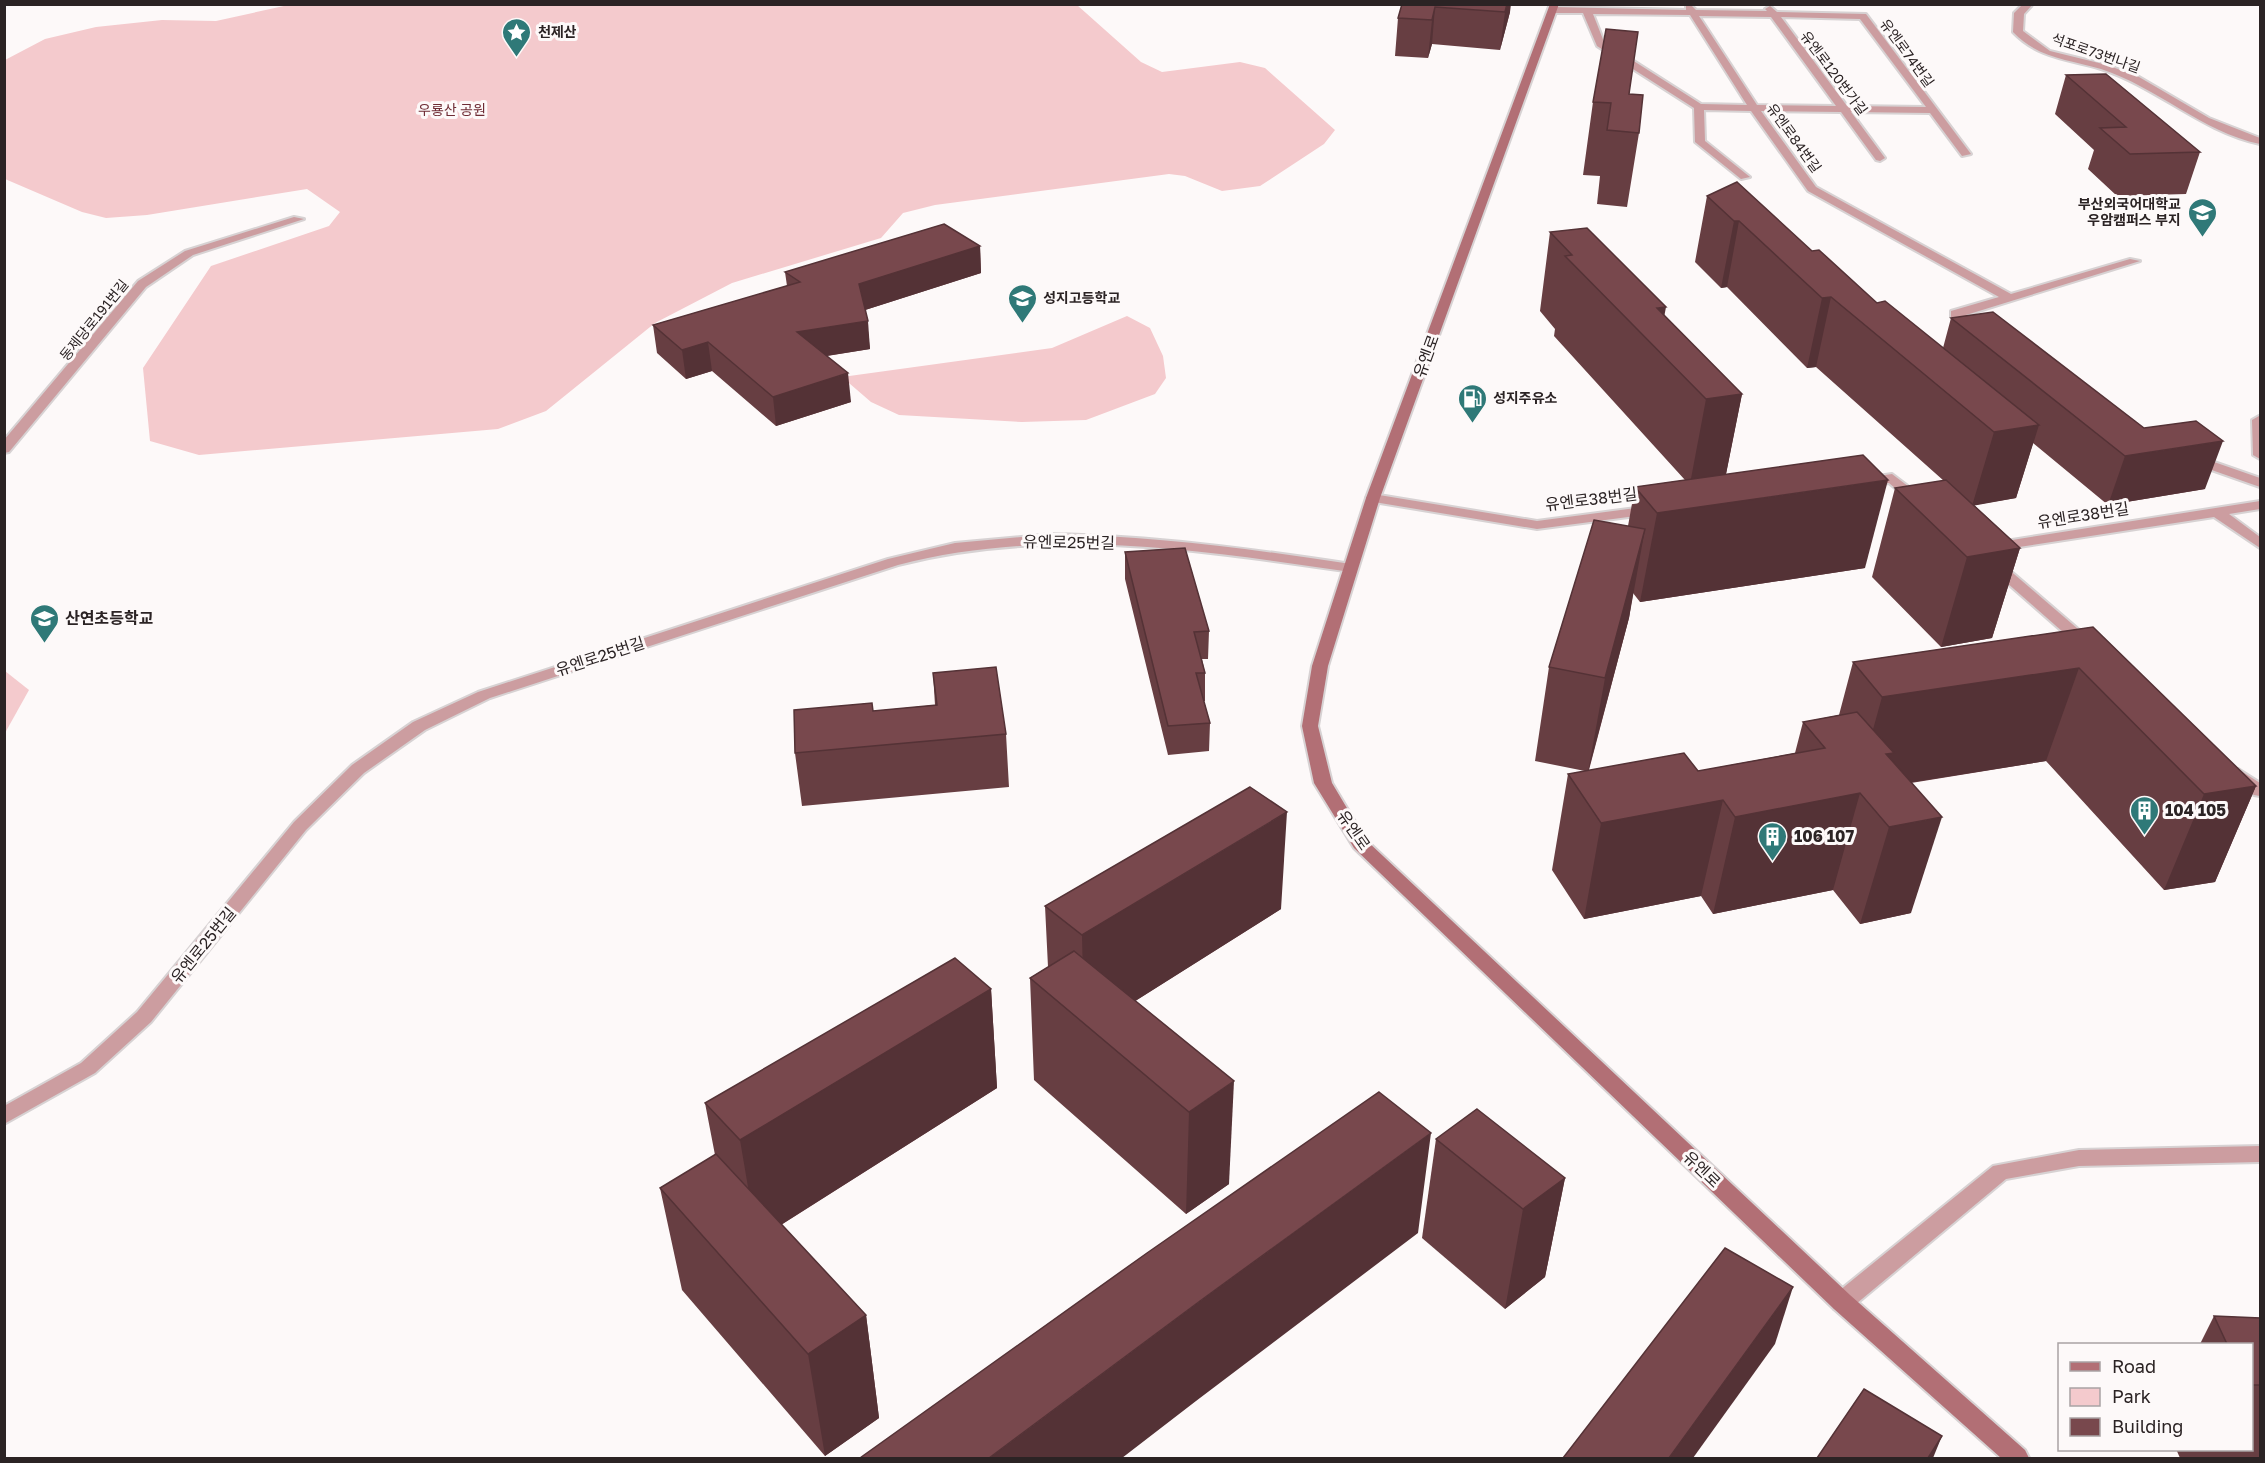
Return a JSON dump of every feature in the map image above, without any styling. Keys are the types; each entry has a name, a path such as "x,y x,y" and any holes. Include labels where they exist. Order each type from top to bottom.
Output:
{"main road":[{"name":"유엔로","path":"1553,6 1373,498 1320,666 1310,726 1323,783 1360,844 1842,1302 2017,1458"}],"street":[{"name":"유엔로120번가길","path":"1767,4 1880,158"},
{"name":"석포로73번나길","path":"2029,4 2019,14 2018,32 2047,53 2104,67 2136,80 2205,120 2260,141"},
{"name":"유엔로74번길","path":"1553,6 1587,11 1690,9 1773,15 1863,16 1966,154"},
{"name":"유엔로84번길","path":"1690,9 1754,108 1812,189 2010,298"},
{"path":"1587,11 1600,44 1699,107 1932,110"},
{"path":"1699,107 1700,142 1745,177"},
{"name":"동제당로191번길","path":"4,449 142,284 189,253 298,219"},
{"path":"1986,329 1955,314 2134,261"},
{"path":"2259,420 2260,455"},
{"path":"2178,453 2260,483"},
{"path":"1845,484 1892,478 1935,514"},
{"name":"유엔로38번길","path":"1373,498 1537,525 1667,508"},
{"name":"유엔로38번길","path":"2100,656 1977,550 2260,505"},
{"path":"2217,512 2260,544"},
{"name":"유엔로25번길","path":"4,1116 88,1068 144,1017 300,826 358,769 419,726 484,695 882,566 954,547 1006,541 1072,540 1183,545 1351,568"},
{"path":"2225,764 2260,791"},
{"path":"1842,1302 2000,1172 2079,1158 2260,1154"}],"green space":[{"name":"우룡산 공원","path":"293,4 1077,5 1141,62 1162,72 1240,62 1265,68 1335,130 1324,144 1260,186 1222,191 1185,176 1169,174 935,205 903,213 881,238 732,283 655,323 546,411 498,429 199,455 150,441 143,368 211,266 329,226 340,212 307,189 147,215 106,218 82,212 5,179 5,60 45,39 96,27 162,20 216,21"},
{"path":"1127,316 1150,328 1163,356 1166,378 1155,394 1086,420 1022,422 899,415 871,402 842,377 1052,348"},
{"path":"5,671 29,690 5,733"}],"building":[{"path":"1402,4 1507,4 1505,12 1435,7 1432,20 1398,18"},
{"path":"1606,29 1638,32 1629,94 1643,95 1639,133 1607,130 1611,103 1593,102"},
{"path":"2106,74 2200,152 2130,154 2100,128 2126,127 2066,75"},
{"path":"1737,182 1812,251 1819,250 1877,303 1885,301 2039,425 1994,432 1831,297 1822,298 1739,221 1734,221 1707,196"},
{"path":"944,224 980,246 859,284 868,321 797,332 848,373 773,397 708,342 682,350 653,325 800,282 785,272"},
{"path":"1587,228 1666,307 1657,308 1742,394 1706,399 1565,256 1572,255 1550,232"},
{"path":"1993,312 2144,428 2196,421 2223,441 2125,456 1951,318"},
{"path":"1863,455 1888,480 1657,513 1635,487"},
{"path":"1946,480 2020,548 1967,557 1895,488"},
{"path":"1594,520 1645,529 1605,678 1549,667"},
{"path":"1185,548 1209,631 1194,632 1205,673 1196,673 1210,723 1168,726 1125,552"},
{"path":"2093,627 2256,786 2204,794 2079,668 1882,697 1853,662"},
{"path":"996,667 1006,734 795,753 794,710 872,703 873,711 937,705 933,673"},
{"path":"1857,712 1894,753 1886,754 1942,817 1889,827 1860,793 1735,817 1723,800 1601,823 1568,774 1684,753 1698,771 1825,748 1803,722"},
{"path":"1250,787 1287,812 1082,935 1045,906"},
{"path":"1074,951 1234,1081 1189,1112 1030,978"},
{"path":"955,958 991,989 740,1140 705,1103"},
{"path":"1379,1092 1431,1133 989,1458 860,1458 1147,1253"},
{"path":"1477,1109 1565,1178 1523,1209 1436,1139"},
{"path":"716,1154 866,1315 808,1354 660,1188"},
{"path":"1725,1248 1793,1287 1669,1458 1563,1458"},
{"path":"2214,1316 2260,1318 2260,1385 2253,1385 2253,1343 2227,1343"},
{"path":"1864,1389 1942,1436 1928,1458 1817,1458"}],"place":[{"name":"천제산","path":"517,58"},
{"name":"부산외국어대학교 우암캠퍼스 부지","path":"2202,238"},
{"name":"성지고등학교","path":"1022,324"},
{"name":"성지주유소","path":"1472,424"},
{"name":"산연초등학교","path":"44,644"},
{"name":"104 105","path":"2144,836"},
{"name":"106 107","path":"1773,862"}]}
